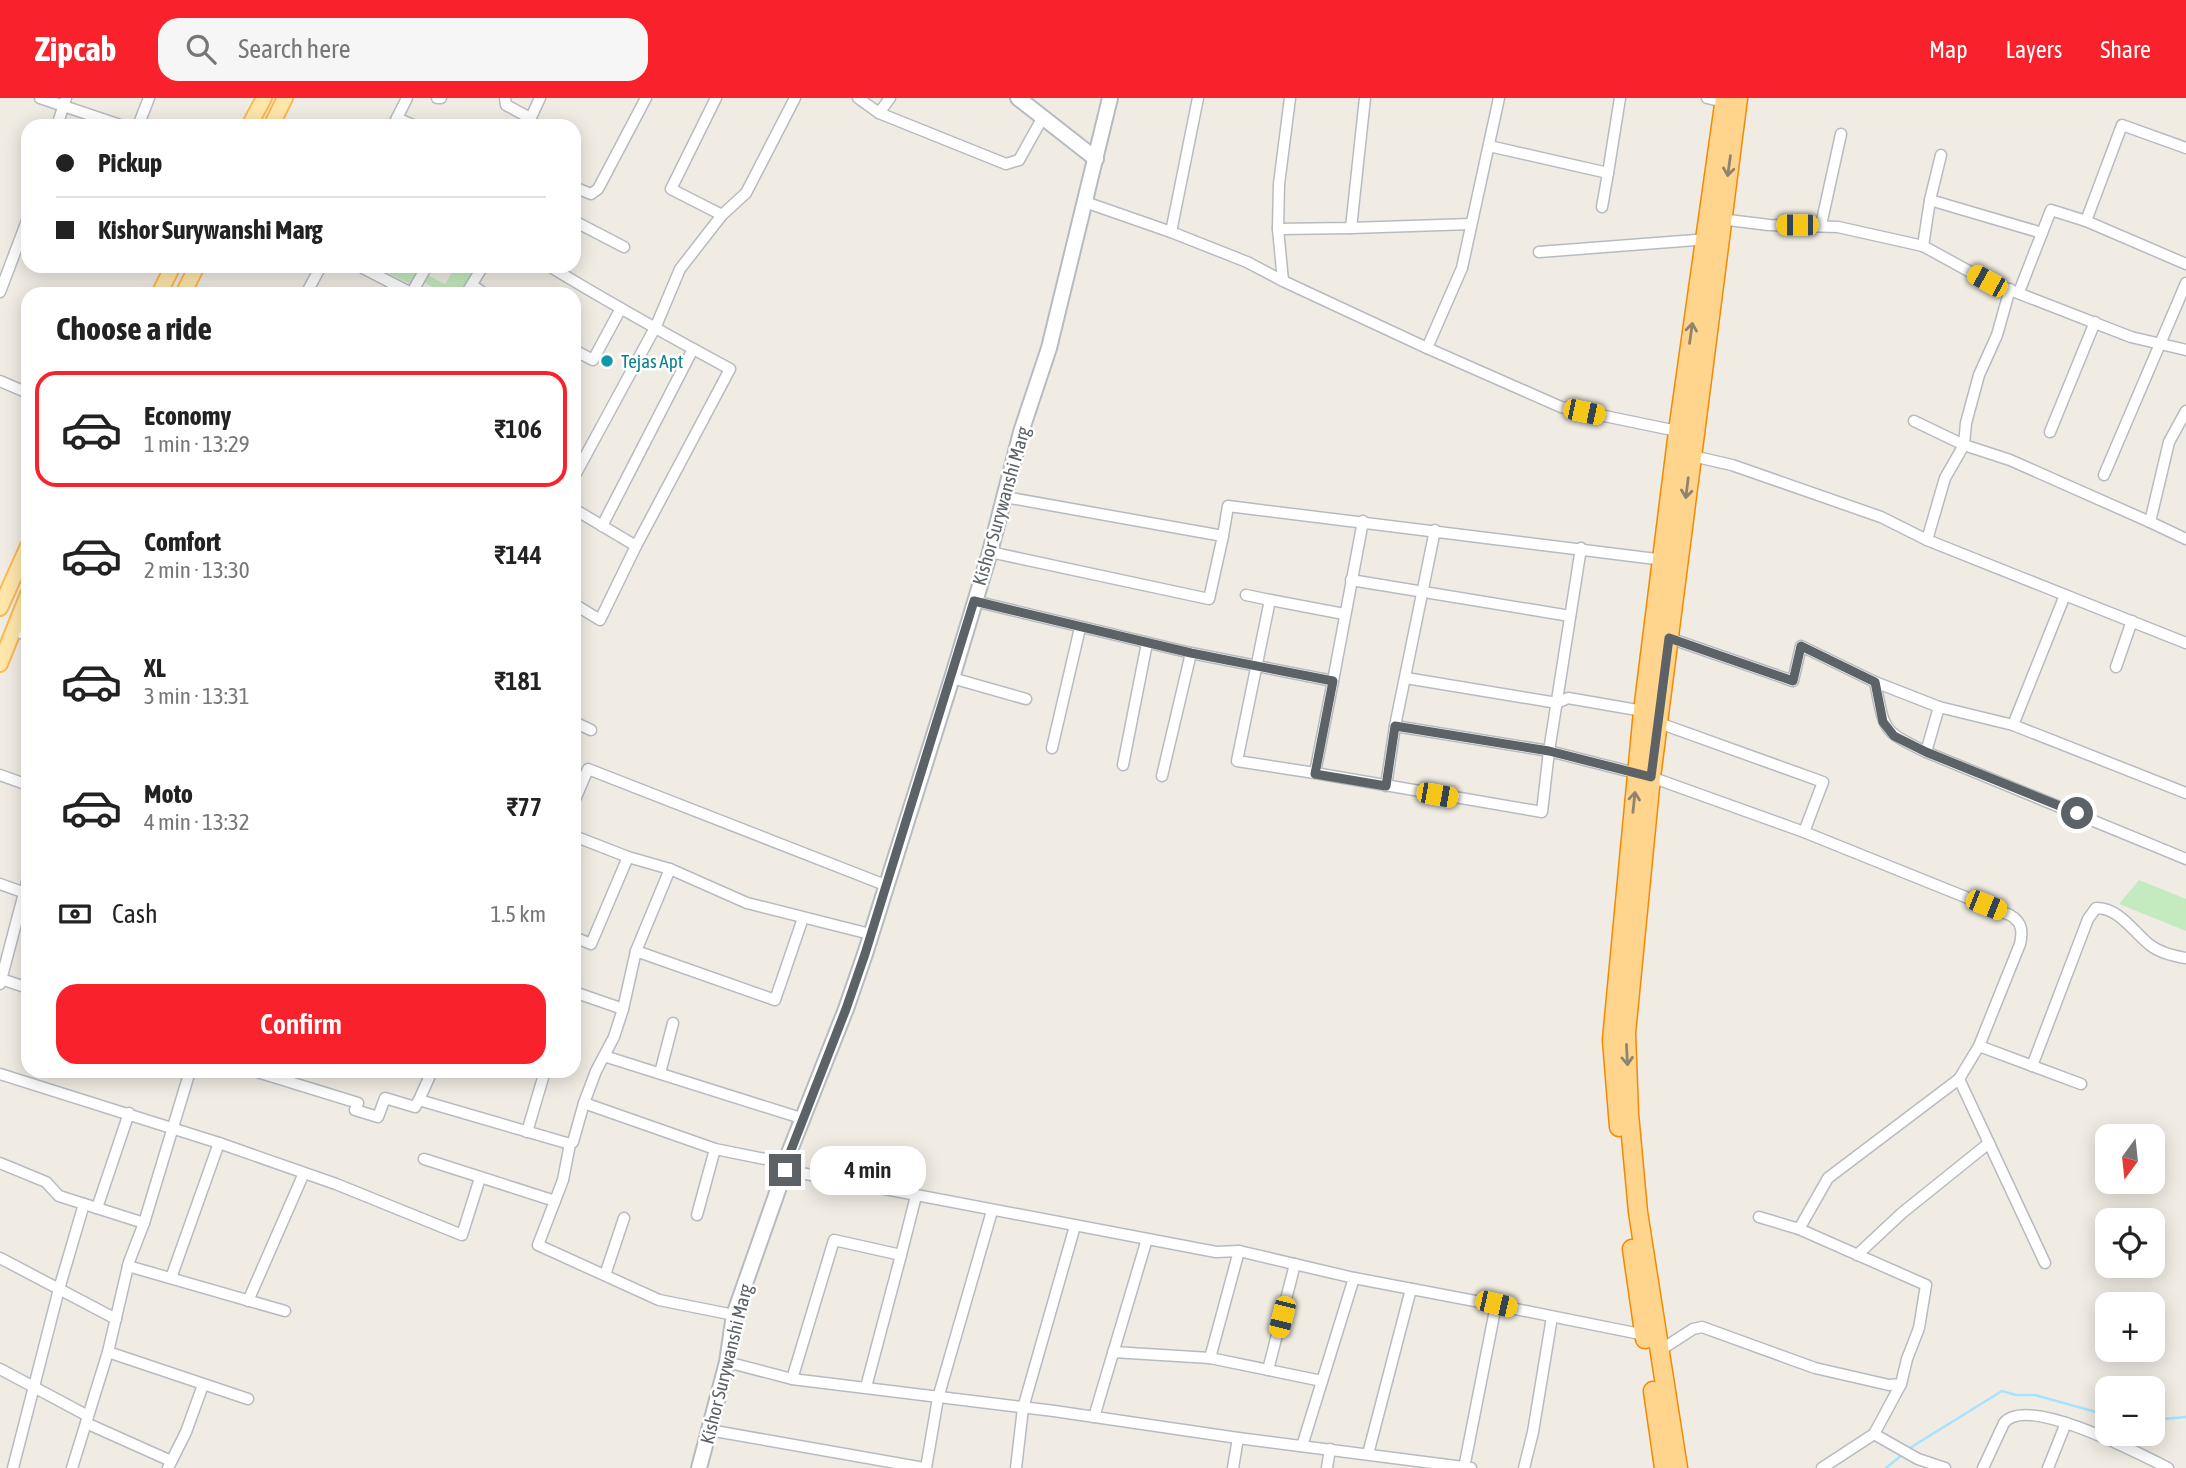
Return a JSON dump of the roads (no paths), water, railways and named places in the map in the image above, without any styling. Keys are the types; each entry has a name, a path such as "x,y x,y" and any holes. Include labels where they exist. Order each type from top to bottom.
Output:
{"highway":[{"path":"1678,1468 1633,1168 1626,1033 1644,775 1643,710 1671,560 1715,219 1723,99"},
{"path":"1664,1468 1635,1272 1612,1040 1644,775 1659,723 1669,638 1671,560"}],"main road":[{"path":"253,119 264,98"},
{"path":"274,119 285,98"},
{"path":"0,608 21,573"},
{"path":"0,664 4,644 14,630 21,612"}],"street":[{"path":"40,98 64,102 106,119"},
{"path":"141,119 149,98"},
{"path":"396,119 407,98"},
{"path":"505,98 506,105 524,119"},
{"path":"530,119 540,98"},
{"path":"716,98 671,189 722,215"},
{"path":"581,464 656,326 680,269 722,215 746,193 796,98"},
{"path":"858,98 879,113 1006,164 1019,160 1043,117"},
{"path":"879,113 890,98"},
{"path":"1018,98 1096,159"},
{"name":"Kishor Surywanshi Marg","path":"699,1468 727,1362 734,1315 785,1166 846,1009 990,552 1021,432 1049,348 1110,98"},
{"path":"1171,232 1197,98"},
{"path":"1283,281 1278,229 1279,184 1290,98"},
{"path":"1351,228 1365,98"},
{"path":"1427,348 1462,268 1499,98"},
{"path":"1602,207 1620,98"},
{"path":"581,190 591,194 598,189 643,99"},
{"path":"59,119 64,102"},
{"path":"2086,221 2122,125 2186,148"},
{"path":"1821,225 1840,134"},
{"path":"1489,146 1608,173"},
{"path":"1923,246 1941,155"},
{"path":"1930,200 2042,233"},
{"path":"1084,202 1247,262 1427,348 1561,407 1686,433"},
{"path":"1927,540 1945,478 1964,444 1966,423 1979,375 2051,210 2086,221 2186,264"},
{"path":"1715,219 1769,225 1838,227 1923,246 1987,281 2132,337 2186,351"},
{"path":"1278,229 1471,224"},
{"path":"581,225 624,247"},
{"path":"0,292 21,236"},
{"path":"1539,252 1712,239"},
{"path":"372,273 399,287"},
{"path":"560,273 620,310 656,326 730,369 600,620 581,608"},
{"path":"2105,475 2186,283"},
{"path":"581,354 593,360 620,310"},
{"path":"2050,432 2095,322"},
{"path":"602,526 693,349"},
{"path":"0,381 21,390"},
{"path":"2150,522 2169,442 2186,411"},
{"path":"1914,421 1964,444 2010,460 2186,539"},
{"path":"1683,454 1732,465 1881,517 1927,540 2186,643"},
{"path":"1005,497 1223,536"},
{"path":"990,552 1209,599 1228,506 1671,560"},
{"path":"581,513 636,547"},
{"path":"1315,774 1363,521"},
{"path":"1386,786 1395,726 1435,530"},
{"path":"1270,600 1237,761 1542,812 1581,548"},
{"path":"1350,580 1570,616"},
{"path":"1246,595 1344,614"},
{"path":"2013,725 2065,595"},
{"path":"974,601 1257,668 1333,681"},
{"path":"2116,667 2132,621"},
{"path":"1052,748 1080,628"},
{"path":"14,630 21,633"},
{"path":"1669,638 1793,681 1801,646 1875,682 1939,707 2013,725 2186,793"},
{"path":"1123,765 1147,643"},
{"path":"1161,776 1191,653"},
{"path":"952,678 1026,699"},
{"path":"1406,678 1557,702 1568,698 1643,710"},
{"path":"1875,682 1883,722 1894,736 1926,752 2186,859"},
{"path":"1926,752 1939,707"},
{"path":"1659,723 1823,782 1804,832"},
{"path":"581,725 591,730"},
{"path":"1395,726 1549,751 1644,775 1804,832 2017,919 2022,933 2020,944 1979,1046 1959,1079 1828,1178 1799,1229"},
{"path":"581,786 588,769 885,885"},
{"path":"0,775 21,782"},
{"path":"581,839 628,857 670,869 747,903 870,934"},
{"path":"581,940 591,944 628,857"},
{"path":"670,869 636,951 614,1037 584,1103 573,1142 570,1144 563,1180 538,1245 659,1300 734,1315"},
{"path":"0,884 21,892"},
{"path":"2032,1066 2088,919 2096,908 2103,908 2120,917 2151,946 2186,958"},
{"path":"21,911 1,981 21,986"},
{"path":"636,951 775,1000 803,918"},
{"path":"581,994 623,1009"},
{"path":"660,1073 673,1023"},
{"path":"1979,1046 2081,1084"},
{"path":"604,1056 804,1119"},
{"path":"0,1074 219,1143 462,1235 480,1178"},
{"path":"72,1468 108,1352 128,1266 144,1223 188,1078"},
{"path":"277,1078 358,1103 355,1110 378,1117 385,1098 415,1107 429,1078"},
{"path":"527,1132 543,1078"},
{"path":"1959,1079 2045,1263"},
{"path":"419,1100 570,1144"},
{"path":"584,1103 715,1149 916,1196 1216,1252 1239,1251 1354,1278 1552,1317 1561,1316 1645,1335"},
{"path":"97,1208 129,1113"},
{"path":"171,1278 219,1143"},
{"path":"1857,1255 1902,1213 1989,1143"},
{"path":"697,1215 715,1149"},
{"path":"424,1159 555,1201"},
{"path":"0,1163 46,1182 59,1196 144,1223"},
{"path":"248,1301 304,1173"},
{"path":"866,1387 916,1196"},
{"path":"13,1468 58,1289 84,1204"},
{"path":"709,1430 925,1468 938,1398 992,1211"},
{"path":"1759,1217 1799,1229 1926,1285 1919,1328 1901,1384 1874,1434 1822,1468"},
{"path":"605,1275 624,1219"},
{"path":"1016,1468 1023,1408 1075,1226"},
{"path":"1094,1417 1147,1239"},
{"path":"792,1379 834,1240 901,1255"},
{"path":"1210,1358 1239,1251"},
{"path":"0,1258 116,1320"},
{"path":"1268,1370 1295,1264"},
{"path":"128,1266 285,1311"},
{"path":"1302,1446 1354,1278"},
{"path":"1368,1454 1411,1289"},
{"path":"727,1362 792,1379 1466,1468 1496,1304"},
{"path":"1524,1468 1533,1432 1552,1317"},
{"path":"1659,1351 1693,1329 1702,1327 1815,1368 1889,1385 1901,1384"},
{"path":"108,1352 248,1399"},
{"path":"1113,1352 1210,1358 1322,1381"},
{"path":"0,1369 170,1465 186,1432 203,1385"},
{"path":"1983,1468 2008,1417 2017,1415 2037,1416 2066,1423 2123,1445 2168,1468"},
{"path":"2048,1468 2066,1423"},
{"path":"1874,1434 1906,1452 1945,1468"},
{"path":"1233,1468 1238,1438"},
{"path":"1327,1468 1329,1449"}],"waterway":[{"path":"1886,1468 1913,1446 2002,1391 2016,1395 2035,1395 2095,1412"},
{"path":"2165,1419 2186,1417"}],"place":[{"name":"Tejas Apt","path":"607,361"}]}
